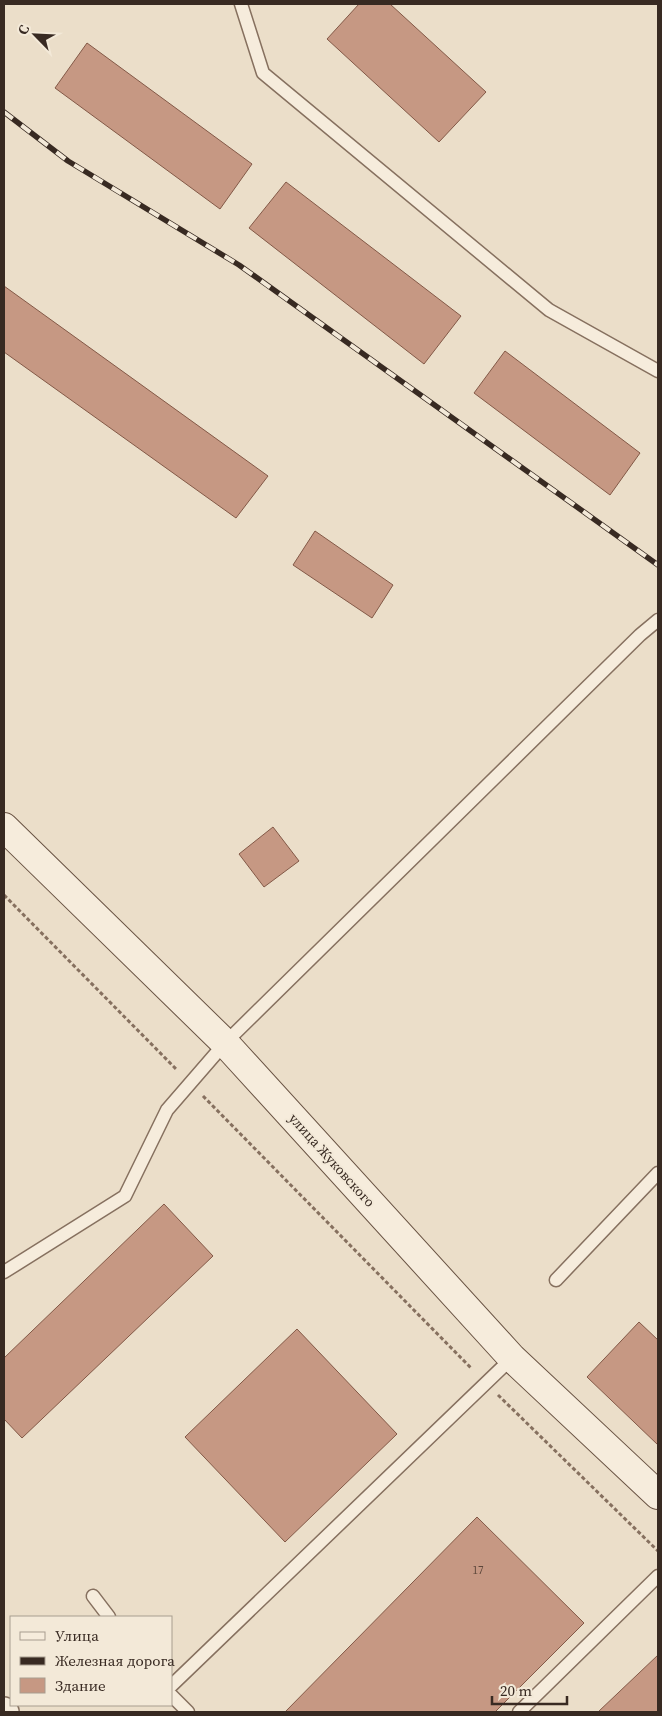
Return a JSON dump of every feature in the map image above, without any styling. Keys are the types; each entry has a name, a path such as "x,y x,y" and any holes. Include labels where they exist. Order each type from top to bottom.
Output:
{"main road":[{"name":"улица Жуковского","path":"4,827 225,1043 512,1358 658,1495"}],"lane":[{"path":"241,4 263,73 549,310 658,371"},
{"path":"4,1272 125,1196 168,1110 225,1043 640,635 658,620"},
{"path":"556,1280 658,1173"},
{"path":"172,1685 512,1358"},
{"path":"519,1712 658,1576"},
{"path":"93,1596 108,1616"},
{"path":"172,1696 188,1712"}],"path":[{"path":"4,895 487,1384 658,1551"}],"building":[{"path":"359,4 390,4 486,92 439,142 327,39"},
{"path":"87,43 252,164 220,209 55,88"},
{"path":"286,182 461,316 424,364 249,228"},
{"path":"4,286 268,476 236,518 4,352"},
{"path":"505,351 640,453 610,495 474,393"},
{"path":"315,531 393,585 372,618 293,565"},
{"path":"273,827 299,861 264,887 239,854"},
{"path":"164,1204 213,1256 22,1438 4,1419 4,1358"},
{"path":"639,1322 658,1340 658,1445 587,1377"},
{"path":"297,1329 397,1434 285,1542 185,1437"},
{"path":"477,1517 584,1623 495,1712 285,1712"},
{"path":"658,1655 658,1712 598,1712"}],"railway":[{"path":"4,112 68,161 239,265 658,565"}]}
